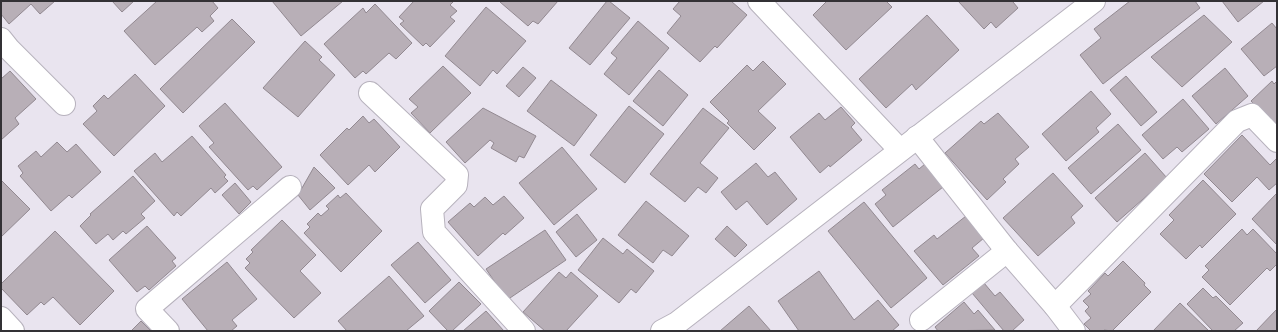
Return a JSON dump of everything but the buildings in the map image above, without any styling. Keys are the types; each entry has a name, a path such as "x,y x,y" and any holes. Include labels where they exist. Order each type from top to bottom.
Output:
{"street":[{"path":"759,1 908,144 1007,251 1055,306 1074,331"},
{"path":"662,331 677,323 1094,1"},
{"path":"1,39 9,50 64,104"},
{"path":"370,93 457,175 456,185 432,209 434,232 524,331"},
{"path":"1055,306 1238,121 1252,115 1277,141"},
{"path":"168,331 147,310 290,187"},
{"path":"921,320 1007,251"},
{"path":"1,318 13,331"}]}
